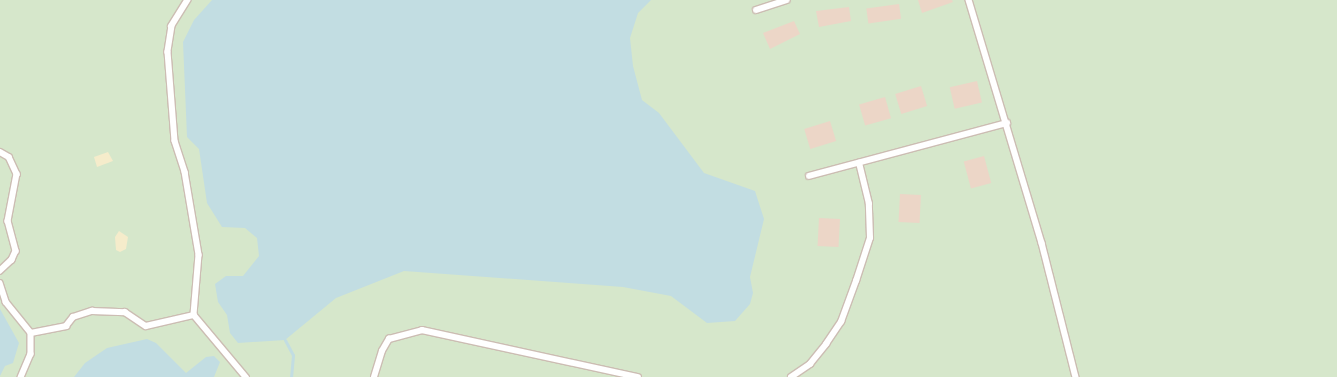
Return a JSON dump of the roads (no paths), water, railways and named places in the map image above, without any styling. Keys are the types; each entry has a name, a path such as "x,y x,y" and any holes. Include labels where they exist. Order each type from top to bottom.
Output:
{"lane":[{"path":"188,0 172,26 168,52 175,140 185,172 199,255 194,315 246,377"},
{"path":"756,10 786,0"},
{"path":"969,0 1007,123 1076,377"},
{"path":"809,176 1007,123"},
{"path":"0,152 9,157 17,174 8,221 16,251 12,260 0,271"},
{"path":"791,377 810,364 841,322 870,238 868,204 860,163"},
{"path":"0,283 6,302 31,333 31,354 21,377"},
{"path":"31,333 66,326 73,317 92,310 125,312 146,326 194,315"},
{"path":"374,377 382,351 389,339 422,330 638,377"}],"water":[{"path":"212,0 651,0 638,13 630,38 633,66 642,100 659,113 704,173 755,191 764,219 750,277 753,293 750,304 735,321 707,323 671,296 623,287 404,271 336,298 285,340 238,343 230,333 227,315 218,302 215,284 226,276 243,276 259,256 257,238 245,228 222,227 207,203 199,149 187,137 183,42 194,20"},
{"path":"0,309 19,343 13,363 5,366 0,376"},
{"path":"147,339 156,343 186,373 206,357 214,356 220,362 214,377 74,377 85,363 107,348"}],"waterway":[{"path":"285,340 293,355 291,377"}]}
